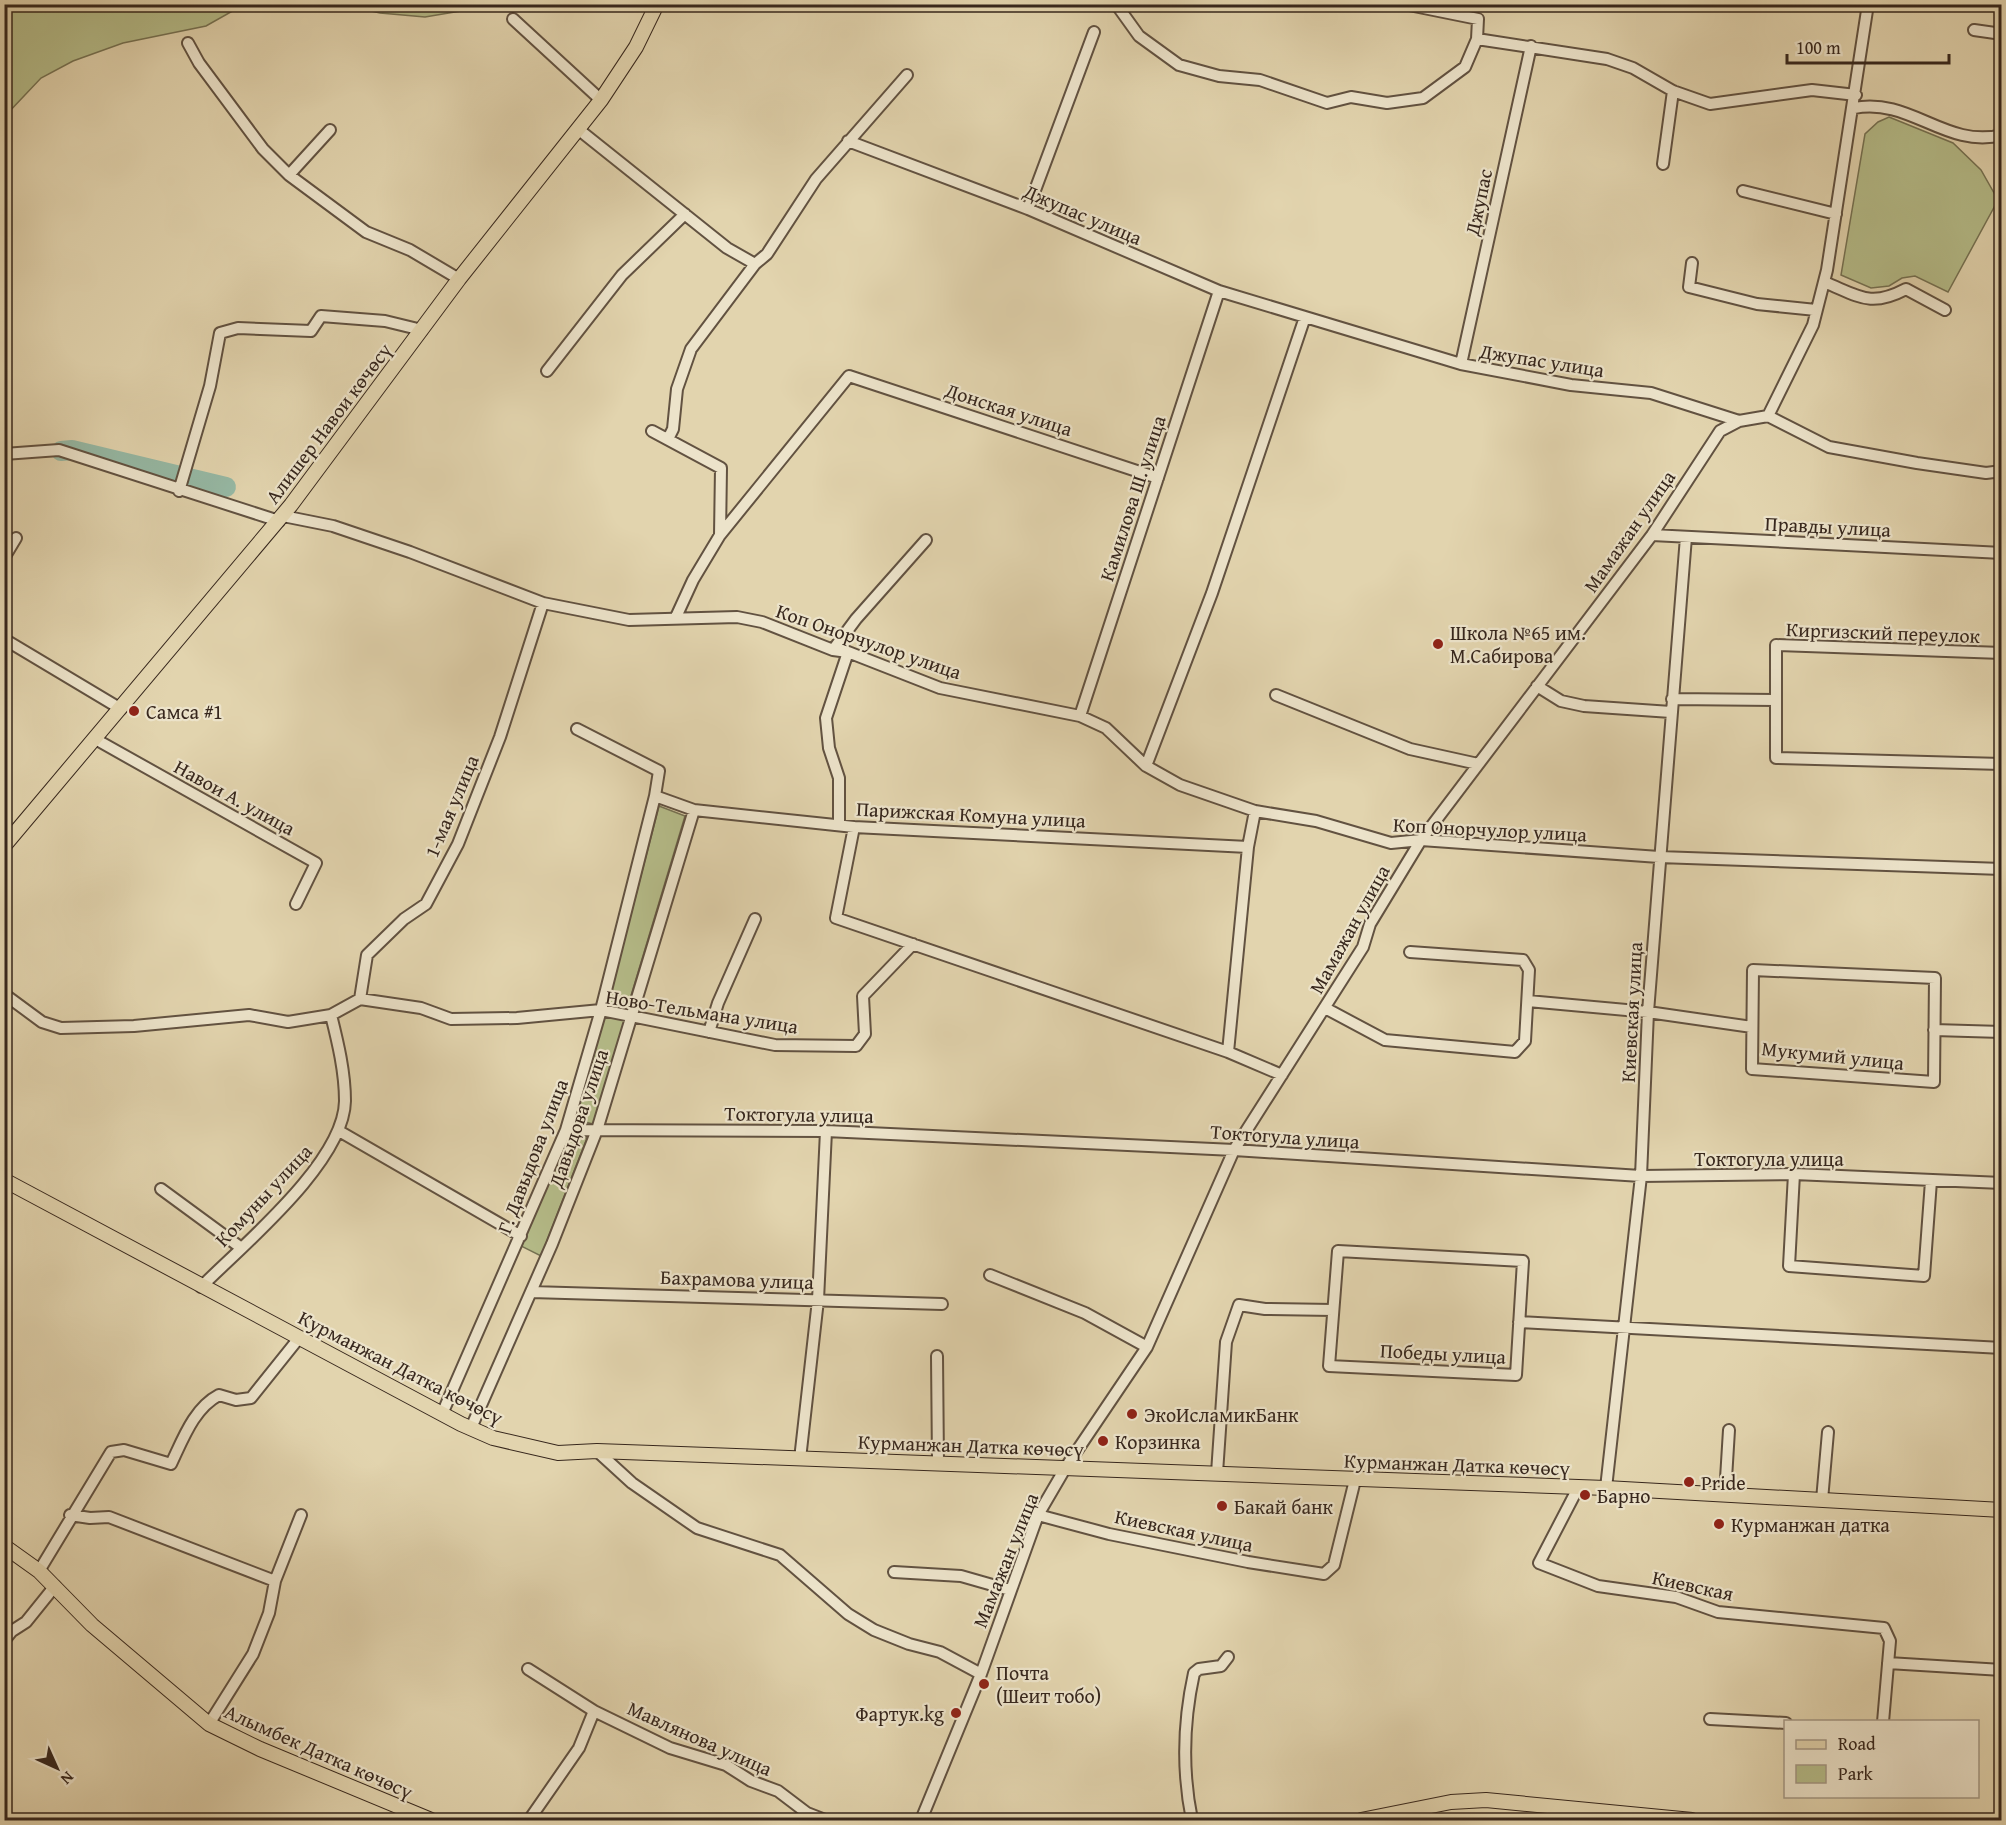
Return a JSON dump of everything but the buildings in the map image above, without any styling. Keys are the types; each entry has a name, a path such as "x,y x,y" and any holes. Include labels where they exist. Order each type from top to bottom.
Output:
{"main road":[{"name":"Алишер Навои көчөсү","path":"4,846 97,740 281,518 459,279 601,100 636,47 657,4"},
{"name":"Курманжан Датка көчөсү","path":"4,1180 442,1414 493,1438 558,1453 597,1451 938,1462 1606,1488 2001,1510"},
{"name":"Алымбек Датка көчөсү","path":"4,1546 39,1570 92,1625 208,1724 260,1749 431,1821"},
{"path":"1361,1821 1451,1802 1486,1800 1692,1821"}],"street":[{"path":"1116,4 1139,36 1179,65 1220,76 1260,80 1327,103 1351,97 1387,103 1423,98 1465,67 1477,39 1478,19 1404,4"},
{"path":"1868,4 1854,108 1824,282 1813,325 1768,417 1829,447 1986,473 2001,471"},
{"path":"513,19 601,100"},
{"path":"1974,30 2001,34"},
{"path":"1028,209 1094,32"},
{"path":"1477,39 1607,59 1633,68 1673,91 1710,104 1812,90 1856,95"},
{"path":"188,43 199,63 264,149 289,175 366,232 411,249 459,279"},
{"name":"Джупас","path":"1461,364 1531,46"},
{"path":"669,439 673,429 677,389 691,349 755,264 767,254 816,179 907,75"},
{"path":"1663,164 1673,91"},
{"path":"1854,108 1874,105 1893,108 1962,137 1990,138 2001,135"},
{"path":"578,129 727,248 755,264"},
{"path":"289,175 330,130"},
{"name":"Джупас улица","path":"848,141 1028,209 1219,291 1461,364 1571,385 1651,393 1739,421"},
{"path":"1743,191 1836,214"},
{"path":"546,371 622,275 685,214"},
{"path":"1692,263 1689,287 1757,304 1816,310"},
{"path":"1824,282 1864,298 1886,300 1906,289 1945,310"},
{"name":"Камилова Ш. улица","path":"1080,716 1219,291"},
{"path":"179,491 210,386 220,333 238,328 311,331 321,316 386,321 422,330"},
{"path":"1146,766 1212,593 1305,317"},
{"name":"Донская улица","path":"720,535 849,375 1158,478"},
{"name":"Мамажан улица","path":"921,1821 981,1674 1038,1515 1066,1467 1147,1347 1234,1150 1364,947 1370,924 1421,840 1652,535 1720,431 1739,421 1768,417"},
{"path":"652,431 721,468 720,535 693,580 676,617"},
{"name":"Коп Онорчулор улица","path":"4,454 59,450 179,491 281,518 362,536 543,603 629,620 737,617 762,622 940,688 1080,716 1106,728 1146,766 1180,785 1255,811 1316,821 1391,843 1421,840 1659,857 2001,868"},
{"name":"Правды улица","path":"1652,535 2001,553"},
{"name":"Киевская улица","path":"1606,1488 1622,1327 1641,1176 1648,1012 1686,537"},
{"path":"4,558 16,538"},
{"path":"833,650 856,619 926,540"},
{"name":"1-мая улица","path":"360,999 367,955 404,919 426,904 458,844 500,737 543,603"},
{"path":"4,639 121,709"},
{"name":"Киргизский переулок","path":"2001,653 1776,645 1775,700 1776,758 2001,764"},
{"path":"839,825 839,778 829,748 826,717 848,652"},
{"path":"1537,686 1561,700 1584,706 1671,712"},
{"path":"1276,695 1410,749 1478,764"},
{"path":"1672,699 1775,700"},
{"name":"Г. Давыдова улица","path":"442,1414 566,1130 601,1010 655,796 659,771 577,729"},
{"name":"Навои А. улица","path":"97,740 316,863 296,904"},
{"name":"Парижская Комуна улица","path":"655,796 694,810 854,827 1248,847"},
{"name":"Давыдова улица","path":"471,1428 531,1292 597,1130 694,810"},
{"path":"1228,1052 1248,847 1255,811"},
{"path":"854,827 836,918 1228,1052 1282,1076"},
{"path":"709,1032 717,1003 754,919"},
{"name":"Ново-Тельмана улица","path":"360,999 421,1008 451,1019 517,1018 601,1010 775,1045 856,1046 865,1034 863,996 913,944"},
{"path":"1326,1008 1385,1040 1515,1052 1525,1041 1529,970 1523,960 1410,951"},
{"name":"Мукумий улица","path":"1753,970 1935,978 1934,1082 1752,1069 1752,1027 1753,970"},
{"path":"4,994 42,1022 61,1028 134,1026 249,1015 288,1022 331,1015 360,999"},
{"path":"1528,1001 1648,1012 1752,1027"},
{"name":"Комуны улица","path":"201,1287 267,1222 326,1157 339,1131 345,1103 344,1082 342,1061 331,1015"},
{"path":"1934,1030 2001,1032"},
{"name":"Токтогула улица","path":"566,1130 826,1131 1234,1150 1641,1176 1794,1174 2001,1183"},
{"path":"339,1131 521,1236"},
{"path":"800,1459 818,1300 826,1131"},
{"path":"1794,1174 1789,1266 1924,1276 1931,1181"},
{"path":"161,1189 240,1247"},
{"name":"Победы улица","path":"1338,1251 1523,1261 1519,1322 1516,1375 1329,1366 1338,1251"},
{"path":"990,1275 1085,1313 1147,1347"},
{"name":"Бахрамова улица","path":"531,1292 942,1304"},
{"path":"1217,1473 1226,1342 1239,1305 1265,1309 1334,1310"},
{"path":"1519,1322 2001,1348"},
{"path":"39,1570 70,1515 111,1452 124,1450 171,1464 191,1424 206,1402 219,1395 236,1400 251,1398 299,1338"},
{"path":"938,1356 938,1462"},
{"path":"1725,1495 1729,1430"},
{"path":"1822,1500 1828,1432"},
{"path":"597,1451 632,1484 697,1528 780,1556 848,1614 874,1630 909,1644 940,1652 981,1674"},
{"name":"Киевская улица","path":"1038,1515 1109,1534 1248,1562 1324,1574 1334,1565 1355,1480"},
{"name":"Киевская","path":"1578,1488 1539,1563 1598,1586 1676,1597 1718,1612 1884,1628 1888,1632 1888,1663"},
{"path":"70,1515 90,1518 109,1517 275,1581"},
{"path":"208,1724 253,1654 269,1613 275,1581 301,1515"},
{"path":"894,1572 960,1576 1010,1590"},
{"path":"4,1641 12,1630 26,1622 55,1586"},
{"path":"1192,1821 1184,1784 1184,1748 1194,1674 1198,1669 1221,1666 1228,1657"},
{"path":"1883,1720 1888,1663 2001,1670"},
{"name":"Мавлянова улица","path":"528,1669 594,1711 670,1748 726,1764 751,1781 778,1791 807,1813 825,1821"},
{"path":"529,1821 579,1748 594,1711"},
{"path":"1710,1719 1784,1723"}],"green space":[{"path":"5,4 496,5 425,17 380,13 349,6 236,9 206,26 123,43 73,61 41,78 5,116"},
{"path":"1889,117 1953,143 1981,170 1998,200 1948,292 1915,276 1902,278 1889,286 1871,288 1841,275 1865,134 1878,122"},
{"path":"659,806 685,816 627,1009 608,1003"},
{"path":"604,1015 626,1021 593,1124 574,1119"},
{"path":"567,1137 587,1138 541,1256 521,1246"}],"waterway":[{"path":"61,451 72,450 226,487"}],"place":[{"name":"Школа №65 им. М.Сабирова","path":"1438,644"},
{"name":"Самса #1","path":"134,711"},
{"name":"ЭкоИсламикБанк","path":"1132,1414"},
{"name":"Корзинка","path":"1103,1441"},
{"name":"Pride","path":"1689,1482"},
{"name":"Барно","path":"1585,1495"},
{"name":"Бакай банк","path":"1222,1506"},
{"name":"Курманжан датка","path":"1719,1524"},
{"name":"Почта (Шеит тобо)","path":"984,1684"},
{"name":"Фартук.kg","path":"956,1713"}]}
